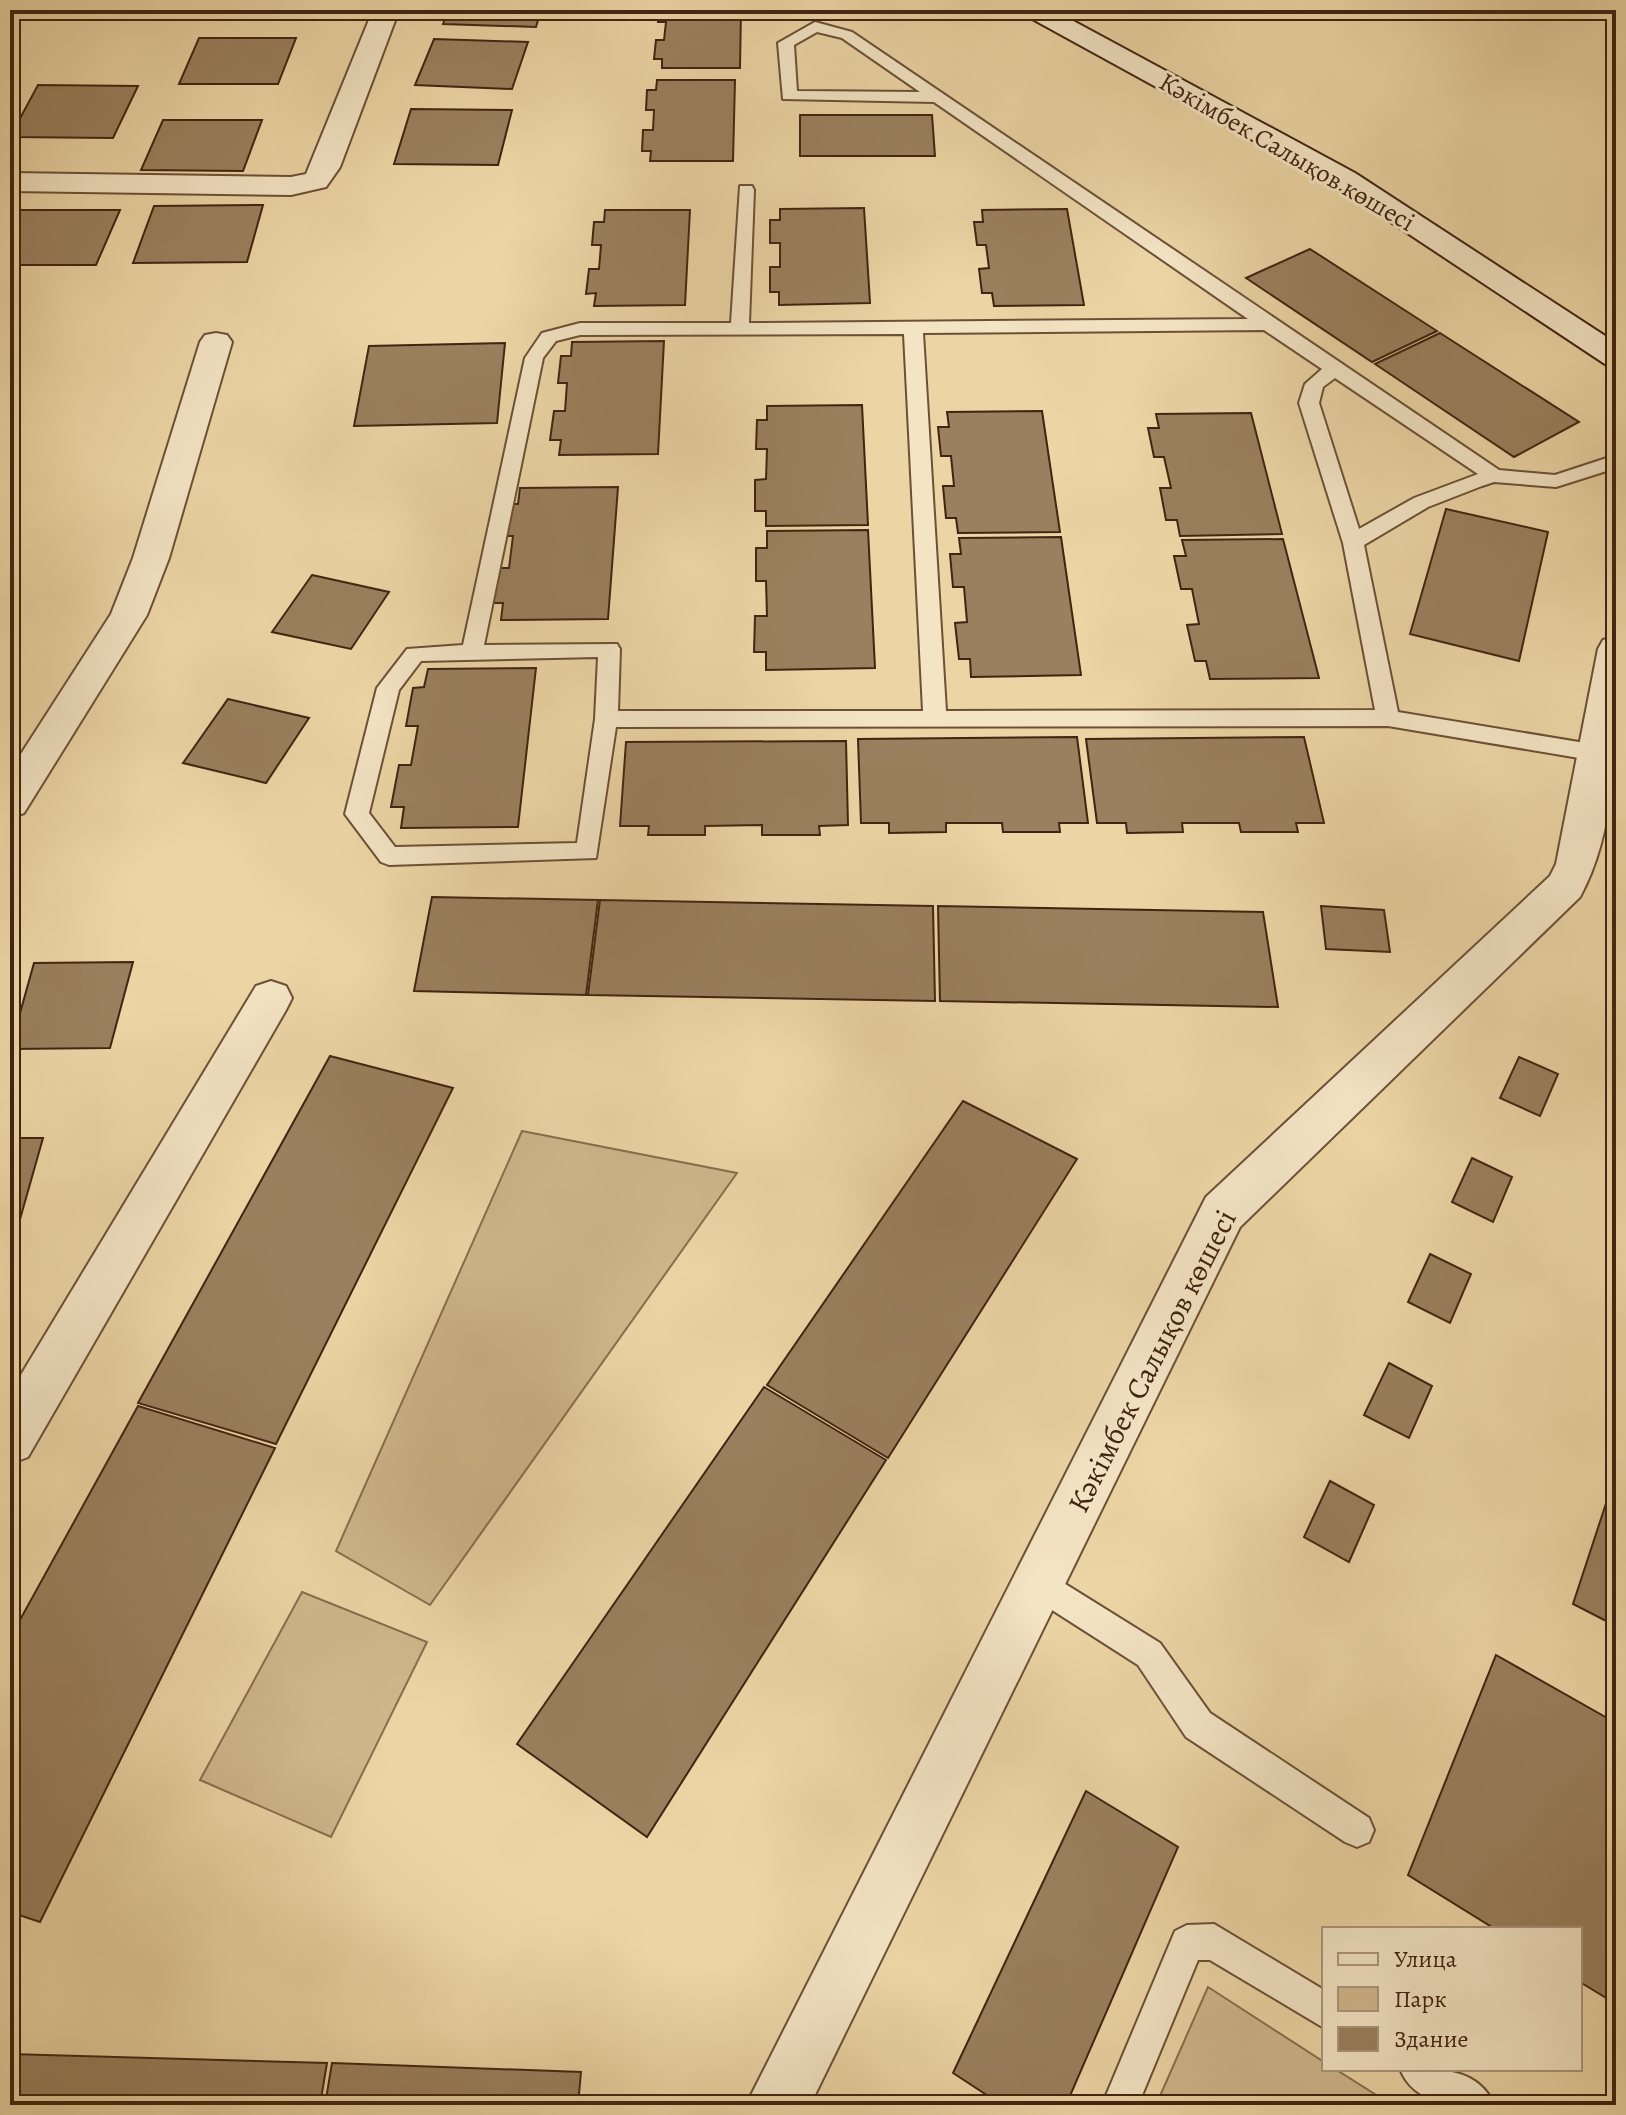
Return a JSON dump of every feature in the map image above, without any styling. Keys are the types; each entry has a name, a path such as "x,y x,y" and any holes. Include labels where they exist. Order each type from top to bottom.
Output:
{"street":[{"path":"10,182 291,186 316,181 326,167 386,10"},
{"name":"Кәкімбек Салықов көшесі","path":"1034,10 1345,179 1616,357"},
{"path":"10,803 129,615 151,558 216,342"},
{"name":"Кәкімбек Салықов көшесі","path":"777,2105 1223,1212 1566,886 1576,864 1616,649"},
{"path":"10,1440 271,998"}],"lane":[{"path":"934,97 789,96 786,43 815,27 847,35 1332,371 1494,476"},
{"path":"740,327 746,190"},
{"path":"472,652 534,358 549,337 580,329 1268,324"},
{"path":"913,328 935,716"},
{"path":"1332,371 1314,384 1309,403 1353,543 1388,718"},
{"path":"1353,543 1402,510 1451,487 1494,476 1556,481 1616,461"},
{"path":"609,649 606,719 588,852 389,856 357,814 388,688 415,654 609,649"},
{"path":"606,719 935,716 1388,718 1597,753"},
{"path":"1038,1583 1149,1654 1198,1725 1357,1830"},
{"path":"1120,2105 1187,1943 1214,1942 1322,2009"},
{"path":"1421,2071 1476,2105"}],"green space":[{"path":"522,1131 737,1173 430,1605 336,1551"},
{"path":"302,1592 427,1642 331,1837 200,1780"},
{"path":"1208,1987 1322,2061 1322,2071 1338,2071 1392,2105 1156,2105"}],"building":[{"path":"144,10 249,10 246,19 139,19"},
{"path":"448,10 541,10 536,27 443,24"},
{"path":"659,10 741,10 740,68 662,68 662,59 654,59 656,40 664,40 666,22 658,22"},
{"path":"199,38 296,38 278,84 179,84"},
{"path":"434,39 528,42 512,89 415,85"},
{"path":"657,80 735,80 733,161 650,161 651,151 642,151 643,130 653,130 654,110 646,110 647,90 656,90"},
{"path":"38,85 138,86 113,138 10,137"},
{"path":"411,109 512,110 498,165 394,164"},
{"path":"800,115 932,115 935,156 800,156"},
{"path":"163,120 262,120 243,171 141,170"},
{"path":"263,205 247,262 133,263 154,206"},
{"path":"864,208 870,303 779,305 779,292 770,292 770,267 780,267 780,243 770,243 770,220 780,220 780,209"},
{"path":"1067,209 1084,305 994,306 992,293 982,293 979,269 989,268 986,245 977,245 974,222 983,222 982,210"},
{"path":"17,210 120,210 96,265 10,265 10,224"},
{"path":"605,210 690,210 685,305 594,306 596,293 586,294 589,269 599,269 601,245 592,245 594,222 604,222"},
{"path":"1310,249 1437,331 1372,362 1246,278"},
{"path":"1440,333 1579,422 1514,457 1375,364"},
{"path":"664,341 658,454 559,455 561,440 550,440 554,411 565,411 567,383 558,383 561,356 571,356 572,342"},
{"path":"505,343 497,423 354,426 369,346"},
{"path":"862,405 868,525 766,526 766,511 755,511 755,480 766,479 767,449 756,449 757,420 767,420 767,406"},
{"path":"1042,411 1060,532 958,533 956,518 946,518 943,486 954,486 951,456 941,456 938,427 949,427 947,412"},
{"path":"1251,413 1282,534 1180,536 1177,520 1166,520 1160,488 1171,488 1164,457 1154,457 1148,428 1159,428 1156,414"},
{"path":"618,487 608,619 501,620 503,603 493,603 497,568 509,568 513,536 502,536 506,504 518,504 520,488"},
{"path":"1446,509 1548,532 1519,661 1410,634"},
{"path":"868,530 875,668 766,670 766,652 754,652 755,616 767,616 766,581 756,581 756,548 767,548 767,531"},
{"path":"1061,537 1081,675 971,677 970,659 959,659 955,623 967,622 964,587 953,587 950,554 961,554 959,538"},
{"path":"1283,539 1319,678 1210,679 1206,661 1195,661 1187,625 1199,624 1192,589 1181,589 1174,556 1186,556 1182,540"},
{"path":"312,575 389,592 351,649 272,632"},
{"path":"536,668 518,827 401,828 404,807 391,807 399,765 411,765 418,726 406,726 413,688 424,687 428,669"},
{"path":"228,699 309,718 266,783 183,763"},
{"path":"1077,737 1088,823 1059,823 1060,832 1003,832 1002,823 946,823 946,832 889,833 889,823 861,823 858,739"},
{"path":"1304,737 1324,823 1296,823 1298,832 1241,832 1239,823 1182,823 1183,832 1127,833 1126,823 1097,823 1086,739"},
{"path":"846,741 848,825 819,826 820,835 762,835 762,825 705,826 705,835 648,835 649,826 620,826 626,742"},
{"path":"432,897 598,900 586,995 414,991"},
{"path":"600,900 933,906 935,1001 588,995"},
{"path":"938,906 1263,912 1278,1007 940,1001"},
{"path":"1321,906 1384,910 1390,952 1326,949"},
{"path":"133,962 110,1048 10,1049 34,963"},
{"path":"330,1056 453,1088 276,1444 138,1403"},
{"path":"1519,1057 1558,1074 1540,1116 1500,1098"},
{"path":"963,1101 1077,1159 888,1458 767,1385"},
{"path":"10,1138 43,1138 15,1237 10,1237"},
{"path":"1472,1158 1512,1177 1493,1222 1452,1202"},
{"path":"1430,1254 1471,1274 1450,1323 1408,1302"},
{"path":"1389,1363 1432,1386 1409,1438 1364,1415"},
{"path":"764,1387 886,1460 647,1837 517,1744"},
{"path":"138,1406 275,1448 40,1922 10,1912 10,1638"},
{"path":"1616,1473 1616,1626 1573,1604"},
{"path":"1330,1481 1374,1505 1349,1562 1304,1537"},
{"path":"1496,1655 1616,1723 1616,2004 1582,1983 1582,1927 1492,1927 1408,1875"},
{"path":"1086,1791 1178,1847 1066,2105 1002,2105 953,2073"},
{"path":"10,2054 327,2063 320,2105 10,2105"},
{"path":"332,2063 581,2072 578,2105 325,2105"}]}
